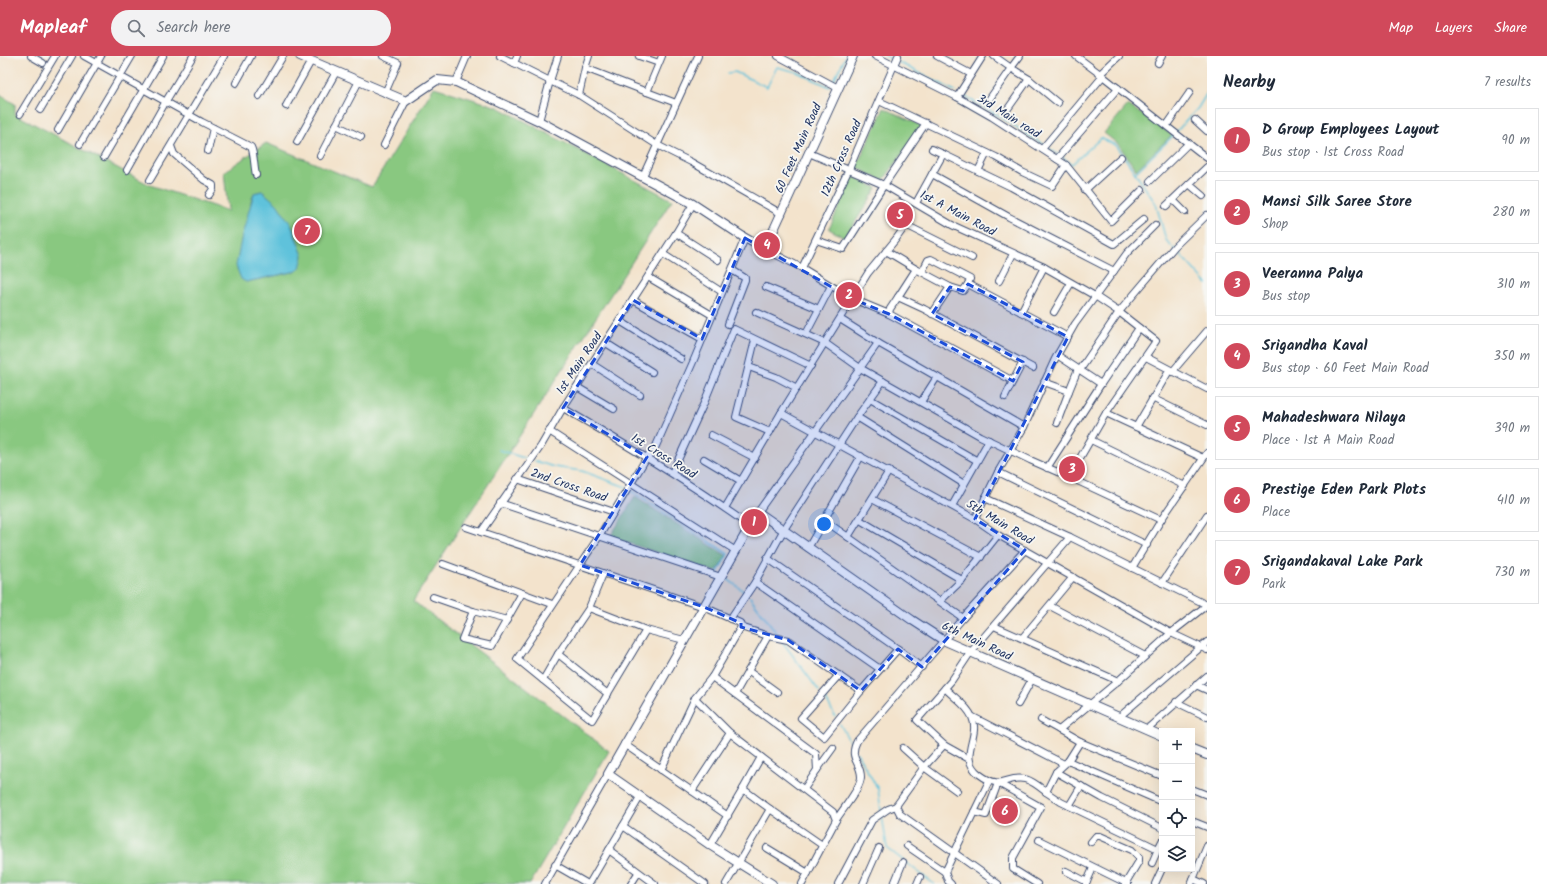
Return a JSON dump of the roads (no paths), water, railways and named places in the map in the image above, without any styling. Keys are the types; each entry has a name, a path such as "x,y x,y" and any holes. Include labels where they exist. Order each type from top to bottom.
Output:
{"street":[{"path":"31,56 42,63"},
{"path":"20,114 55,56"},
{"path":"40,110 72,56"},
{"path":"84,56 189,115 251,147 253,150 253,165 256,175"},
{"path":"58,130 101,56"},
{"path":"80,144 132,56"},
{"path":"104,157 163,56"},
{"path":"127,170 166,101 194,56"},
{"path":"150,180 224,56"},
{"path":"236,83 251,56"},
{"path":"259,96 283,56"},
{"path":"300,56 406,101"},
{"path":"383,56 398,63 385,93"},
{"path":"456,82 467,56"},
{"path":"500,56 579,95 657,144 744,191 782,214"},
{"path":"514,63 517,56"},
{"path":"539,120 558,56"},
{"path":"579,95 589,56"},
{"path":"639,56 660,63"},
{"path":"647,92 662,56"},
{"path":"643,176 698,56"},
{"path":"778,56 833,86"},
{"name":"60 Feet Main Road","path":"765,249 809,153 833,86 853,56"},
{"name":"3rd Main road","path":"876,56 959,94 1066,165 1111,221 1142,190"},
{"name":"12th Cross Road","path":"802,268 850,169 898,56"},
{"path":"937,56 971,74"},
{"path":"959,94 983,56"},
{"path":"994,56 1029,80 1058,103"},
{"path":"988,101 1020,56"},
{"path":"1076,56 1176,132 1207,158"},
{"path":"1042,149 1119,56"},
{"path":"1158,63 1162,56"},
{"path":"286,106 312,61"},
{"path":"585,68 676,103"},
{"path":"297,142 336,72"},
{"path":"384,145 406,101 436,80 456,82 539,120 693,204 745,238 802,268 853,299 889,314 1014,381"},
{"path":"1007,110 1029,80"},
{"path":"320,156 359,81"},
{"path":"1057,159 1118,88"},
{"path":"1167,125 1190,92"},
{"path":"879,101 1052,186 1066,165"},
{"path":"1195,120 1207,130"},
{"path":"816,240 843,249 926,123"},
{"path":"336,125 361,137"},
{"path":"208,151 213,128"},
{"path":"1150,181 1189,143"},
{"path":"171,146 174,154 204,180 213,185 213,189 209,195"},
{"path":"932,149 1011,187 1114,244 1144,219"},
{"name":"1st A Main Road","path":"809,153 850,169 884,185 952,225 1044,267 1096,296 1156,341 1146,357"},
{"path":"978,171 987,153"},
{"path":"916,203 943,154"},
{"path":"1085,190 1121,157"},
{"path":"1166,206 1207,167"},
{"path":"932,174 1114,271"},
{"path":"1189,184 1203,196"},
{"path":"1172,200 1185,212"},
{"name":"1st Main Road","path":"481,532 541,446 563,408 634,300 693,204"},
{"path":"1057,423 1079,370 1119,312 1174,248 1207,215"},
{"path":"725,508 781,413 868,273 906,225 972,258"},
{"path":"975,519 998,472 1024,428 1057,355 1068,337 1127,253 1156,225"},
{"path":"676,233 718,260"},
{"path":"646,630 592,720 517,659 552,604 600,535 631,482 656,446 673,410 745,238"},
{"path":"886,251 919,270 950,287 963,291 970,279 931,259 928,260 919,270 898,297 890,309 889,314"},
{"path":"663,254 722,292"},
{"path":"999,281 1013,254"},
{"path":"1021,312 1044,267"},
{"path":"728,324 745,280 743,275 732,270"},
{"path":"648,277 712,315"},
{"path":"1054,312 1071,283"},
{"path":"968,284 1068,337"},
{"path":"806,334 831,286"},
{"path":"932,314 950,287"},
{"path":"766,288 819,309"},
{"path":"898,297 1033,368"},
{"path":"634,300 702,339"},
{"path":"756,312 825,343 860,368 1010,451 1162,520"},
{"path":"840,319 878,343 1024,428"},
{"path":"620,321 682,359"},
{"path":"1047,468 1139,328"},
{"path":"672,473 704,403 734,329 811,366"},
{"path":"1136,427 1152,398 1171,371 1207,331"},
{"path":"755,340 736,417 770,432"},
{"path":"606,342 652,372"},
{"path":"545,884 758,512 878,343"},
{"path":"1057,355 1101,384"},
{"path":"1069,477 1106,413 1146,357 1207,389"},
{"path":"1005,397 1023,362"},
{"path":"592,364 640,395"},
{"path":"748,367 776,377 797,388"},
{"path":"921,402 936,377"},
{"path":"730,619 755,582 783,530 857,417 883,381"},
{"path":"1044,382 1069,391"},
{"path":"577,386 614,409"},
{"path":"1152,398 1207,425"},
{"path":"870,399 976,460"},
{"name":"1st Cross Road","path":"563,408 647,457 750,526"},
{"name":"5th Main Road","path":"781,413 952,506 975,519 998,535 1171,633 1207,650"},
{"path":"1106,413 1205,455 1132,568"},
{"path":"857,417 964,484"},
{"path":"549,431 631,482 736,551"},
{"path":"711,435 755,458"},
{"path":"952,506 976,460 989,440"},
{"path":"1091,440 1185,486"},
{"path":"808,548 862,456"},
{"path":"704,459 741,481"},
{"path":"848,537 860,520 889,471"},
{"path":"998,472 1146,545"},
{"name":"2nd Cross Road","path":"517,479 614,512"},
{"path":"985,498 1070,537 1207,605 1171,633 1118,681 1059,730"},
{"path":"872,499 981,557"},
{"path":"500,503 600,535 721,577"},
{"name":"6th Main Road","path":"758,512 943,640 1159,735"},
{"path":"1162,583 1207,515"},
{"path":"824,520 963,618"},
{"path":"860,520 962,580"},
{"path":"466,527 704,607 740,623 741,627 768,636 788,640 861,691"},
{"path":"940,601 962,580 998,535"},
{"path":"969,759 944,745 917,720 945,688 970,653 1070,537"},
{"path":"802,884 836,820 860,783 861,776 853,751 857,742 922,667 943,640 1025,550"},
{"path":"767,558 922,667"},
{"path":"443,564 552,604"},
{"path":"543,680 558,654 590,608 603,574"},
{"path":"1023,637 1073,577"},
{"path":"755,582 880,669"},
{"path":"472,611 462,639 492,646 522,593"},
{"path":"433,597 472,611 507,620"},
{"path":"1050,606 1145,656"},
{"path":"590,608 646,630 684,640"},
{"path":"994,626 1023,637 1118,681"},
{"path":"661,770 696,698 712,677 741,627"},
{"path":"735,694 768,636"},
{"path":"1119,717 1207,642"},
{"path":"839,675 801,718 824,737 861,691 898,649"},
{"path":"558,654 608,694"},
{"path":"748,671 777,692"},
{"path":"1147,729 1207,676"},
{"path":"712,677 816,754 817,770"},
{"path":"1018,704 1032,680"},
{"path":"1196,685 1207,690"},
{"path":"945,688 966,708 973,717 1066,762 1159,801"},
{"path":"696,698 730,732 833,812 836,820"},
{"path":"1176,702 1207,717"},
{"path":"973,717 974,729 969,759 972,766 978,773 989,781 998,784 1041,807 1013,858 1013,869 1038,884"},
{"path":"1041,720 1080,742 1159,775"},
{"path":"692,791 730,732"},
{"path":"1046,792 1056,772 1066,762 1080,742"},
{"path":"624,744 728,816"},
{"path":"838,884 872,820 881,813 896,806 924,767 944,745"},
{"path":"804,789 833,748"},
{"path":"903,748 924,767 956,791"},
{"path":"1195,750 1207,755"},
{"path":"710,845 761,757"},
{"path":"1056,772 1159,826"},
{"path":"608,774 710,845 772,884"},
{"path":"998,784 1017,778 1026,780 1069,806 1158,849 1152,862"},
{"path":"945,872 989,781"},
{"path":"974,812 986,815 998,784"},
{"path":"1069,806 1080,786"},
{"path":"743,789 822,845"},
{"path":"1195,790 1207,795"},
{"path":"556,865 588,884 640,797"},
{"path":"896,806 900,814 998,884"},
{"path":"726,884 740,863 770,809"},
{"path":"1195,822 1207,827"},
{"path":"623,826 705,884"},
{"path":"1039,840 1126,884 1139,861 1139,856 1132,850 1100,836 1096,836 1091,842"},
{"path":"907,846 945,872 948,881 951,884"},
{"path":"1204,884 1192,882 1205,855 1207,846"},
{"path":"767,848 808,872"},
{"path":"863,884 879,848"},
{"path":"609,850 638,873 655,884"},
{"path":"894,884 903,862"},
{"path":"1066,871 1087,883 1093,868"},
{"path":"1155,884 1161,872"},
{"path":"631,884 638,873"},
{"path":"917,884 920,877"}],"water":[{"path":"262,191 277,204 292,226 303,256 300,268 297,271 246,282 241,279 236,266 242,235 254,193"}],"waterway":[{"path":"833,82 846,56"},
{"path":"885,56 894,60"},
{"path":"898,62 957,92"},
{"path":"728,73 735,72 767,87 777,67 797,72 830,87"},
{"path":"1176,132 1198,108 1207,93"},
{"path":"962,95 1001,117 1044,145"},
{"path":"1135,173 1174,135"},
{"path":"1062,157 1072,164 1101,138 1117,146 1156,204 1166,240 1171,246"},
{"path":"1047,147 1059,155"},
{"path":"1174,248 1207,284"},
{"path":"499,450 527,459"},
{"path":"535,461 554,467 582,471 626,487"},
{"path":"631,491 728,554 718,572"},
{"path":"726,578 745,592"},
{"path":"750,597 779,636"},
{"path":"782,641 819,691"},
{"path":"825,698 835,716"},
{"path":"840,724 851,744"},
{"path":"857,753 878,789 881,811"},
{"path":"882,815 887,848 934,884"}],"place":[{"name":"Mahadeshwara Nilaya","path":"900,215"},
{"name":"Srigandakaval Lake Park","path":"307,231"},
{"name":"Srigandha Kaval","path":"767,245"},
{"name":"Mansi Silk Saree Store","path":"849,295"},
{"name":"Veeranna Palya","path":"1072,469"},
{"name":"D Group Employees Layout","path":"754,522"},
{"name":"Prestige Eden Park Plots","path":"1005,811"}]}
